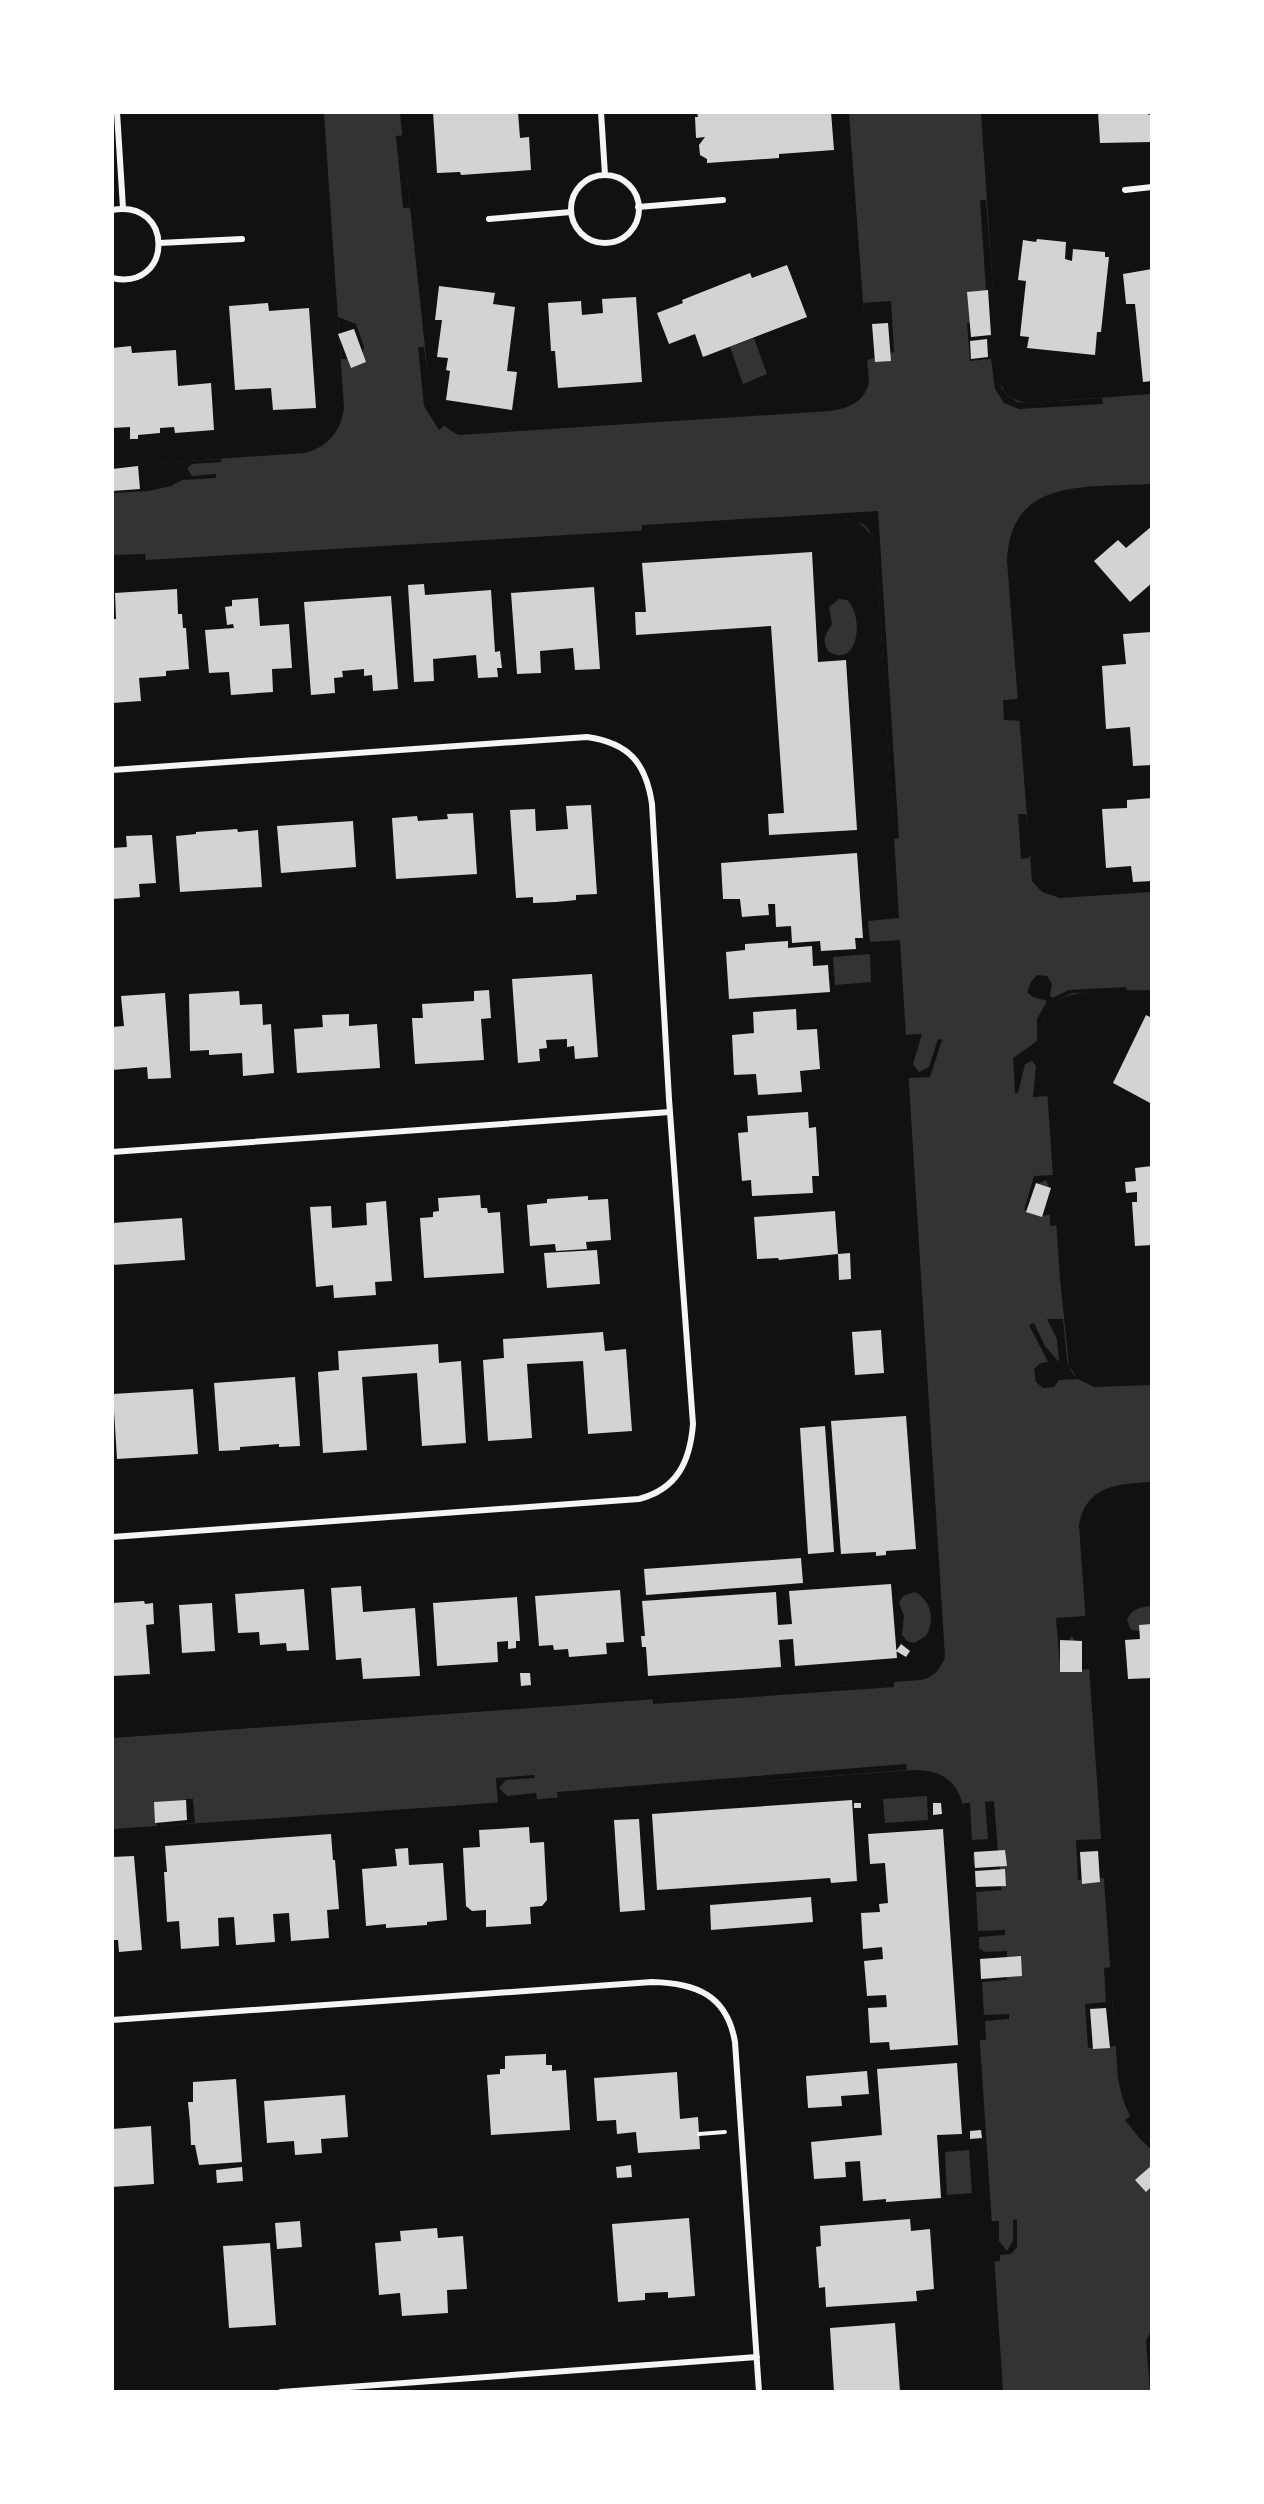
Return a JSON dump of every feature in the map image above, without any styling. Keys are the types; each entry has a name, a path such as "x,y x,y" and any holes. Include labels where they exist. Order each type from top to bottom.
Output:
{"street":[{"path":"117,112 123,208"},
{"path":"601,112 605,175"},
{"path":"605,175 617,177 627,183 634,192 638,207 634,226 626,235 616,242 605,243 593,241 583,235 575,226 571,212 576,192 583,183 593,177 605,175"},
{"path":"1125,190 1152,187"},
{"path":"638,207 723,200"},
{"path":"112,210 123,208 138,211 149,218 156,228 159,243 159,252 154,264 146,273 134,279 112,278"},
{"path":"489,219 571,212"},
{"path":"159,243 242,239"},
{"path":"112,770 587,737 613,743 634,758 649,786 652,804 670,1112 693,1424 690,1451 670,1484 652,1495 623,1501 112,1537"},
{"path":"112,1152 670,1112"},
{"path":"112,2020 641,1983 682,1984 716,2000 729,2018 735,2042 759,2391"},
{"path":"281,2391 757,2357"}],"path":[{"path":"699,2134 741,2131"}],"shaded area":[{"path":"324,113 400,113 430,394 439,418 447,428 459,435 830,411 849,406 859,400 869,383 849,113 981,113 999,377 1005,393 1018,401 1030,403 1151,394 1151,484 1079,488 1056,492 1037,500 1022,514 1011,533 1007,561 1032,881 1042,892 1060,898 1151,892 1151,990 1097,991 1057,1000 1049,1007 1045,1015 1043,1030 1060,1279 1069,1366 1078,1379 1094,1387 1151,1385 1151,1482 1116,1486 1096,1494 1083,1512 1079,1525 1118,2078 1128,2112 1138,2128 1151,2141 1152,2327 1146,2341 1150,2391 1003,2391 965,1817 960,1796 950,1781 943,1776 913,1770 451,1806 113,1829 113,1738 921,1680 936,1672 945,1658 900,940 870,942 868,921 899,918 876,550 867,530 852,520 837,519 113,562 112,466 305,453 327,442 340,424 344,408"},
{"path":"754,338 767,374 743,384 730,347"},
{"path":"839,599 847,600 853,608 857,628 852,648 846,654 838,655 828,651 825,640 832,624 829,607"},
{"path":"870,954 871,982 835,985 833,957"},
{"path":"915,1592 925,1600 931,1617 926,1636 914,1643 907,1641 902,1635 904,1616 899,1603 903,1596"},
{"path":"1151,1606 1151,1629 1131,1630 1127,1620 1131,1613"},
{"path":"927,1796 928,1820 885,1823 883,1799"},
{"path":"969,2150 972,2193 947,2195 945,2152"}],"pier":[{"path":"405,135 410,208 403,208 396,136"},
{"path":"980,200 986,200 1001,388 1017,402 1102,398 1103,404 1019,409 1004,403 995,389 991,359 970,361 967,323 988,321"},
{"path":"891,301 894,352 867,360 863,303"},
{"path":"338,317 356,324 364,347 362,354 353,329 341,333 348,359 341,359"},
{"path":"418,347 424,347 433,408 436,407 447,424 439,430 424,406"},
{"path":"221,459 221,462 192,464 187,468 192,476 216,474 216,478 182,480 171,486 149,491 113,493 113,466 120,466 120,463"},
{"path":"878,511 899,838 894,839 876,550 869,530 863,524 846,519 642,531 642,525"},
{"path":"145,554 146,563 113,562 113,555"},
{"path":"1021,696 1022,721 1004,720 1003,700 1017,699"},
{"path":"1018,814 1026,814 1032,854 1029,858 1021,859"},
{"path":"1037,975 1047,976 1052,984 1050,995 1052,998 1069,990 1126,987 1127,991 1072,993 1049,1007 1044,1018 1043,1030 1044,1041 1047,1041 1049,1066 1046,1066 1048,1096 1033,1097 1036,1066 1032,1061 1025,1064 1018,1093 1015,1093 1013,1058 1037,1041 1037,1019 1047,1001 1033,997 1027,992"},
{"path":"922,1034 913,1064 919,1072 929,1067 938,1039 942,1040 930,1077 908,1078 907,1053 904,1053 902,1035"},
{"path":"1054,1175 1060,1225 1050,1226 1050,1215 1040,1216 1049,1187 1046,1180 1038,1184 1029,1211 1024,1210 1034,1176"},
{"path":"1047,1319 1063,1319 1067,1360 1071,1371 1078,1379 1059,1380 1054,1387 1043,1388 1036,1382 1034,1369 1041,1363 1048,1362 1029,1325 1034,1323 1045,1346 1059,1362 1057,1339"},
{"path":"1086,1616 1090,1669 1078,1670 1079,1648 1072,1636 1063,1648 1062,1664 1060,1664 1056,1618"},
{"path":"894,1682 894,1687 653,1704 653,1699"},
{"path":"906,1764 907,1770 768,1781 767,1784 751,1786 750,1783 558,1798 557,1792"},
{"path":"534,1775 535,1778 506,1780 499,1788 507,1796 536,1793 537,1799 498,1803 496,1778"},
{"path":"185,1799 193,1799 195,1823 157,1826 156,1820 186,1818"},
{"path":"994,1801 998,1852 973,1854 974,1867 1000,1866 1000,1870 975,1872 975,1886 1001,1885 1002,1890 976,1892 978,1931 1005,1930 1005,1935 979,1937 979,1948 984,1952 1007,1951 1007,1980 982,1982 984,2015 1009,2014 1009,2019 985,2021 986,2040 979,2040 968,1865 965,1864 963,1840 966,1839 963,1803 970,1803 972,1840 988,1839 985,1802"},
{"path":"1102,1839 1104,1878 1078,1880 1076,1840"},
{"path":"1113,1967 1115,1998 1112,1998 1116,2046 1088,2048 1085,2004 1106,2002 1104,1968"},
{"path":"1133,2114 1148,2135 1146,2137 1151,2141 1151,2149 1125,2120"},
{"path":"1017,2219 1017,2247 1011,2254 1000,2255 1000,2261 991,2262 991,2221 999,2221 999,2241 1007,2251 1013,2241 1013,2220"}],"building":[{"path":"433,112 518,112 520,138 529,137 531,170 461,175 460,172 437,173"},
{"path":"697,112 831,112 834,150 779,154 779,158 707,163 707,159 700,155 699,145 705,137 696,138 695,117 698,117"},
{"path":"1098,112 1148,112 1148,115 1152,114 1152,142 1100,143"},
{"path":"1037,239 1066,242 1065,259 1072,261 1073,249 1105,252 1105,257 1109,257 1101,332 1097,332 1095,355 1027,348 1029,337 1020,336 1026,281 1018,280 1023,240 1036,242"},
{"path":"787,265 807,317 703,357 695,334 669,344 657,313 683,303 682,300 750,273 752,278"},
{"path":"1152,269 1152,381 1143,382 1135,304 1126,304 1123,274"},
{"path":"439,286 495,293 493,304 515,307 507,371 517,372 512,410 446,400 450,371 446,370 448,358 437,357 442,320 435,320"},
{"path":"988,290 991,335 971,337 967,292"},
{"path":"636,297 642,382 558,388 555,351 551,351 548,303 581,301 582,315 603,313 602,299"},
{"path":"268,303 269,311 309,308 316,408 273,410 271,388 235,390 229,306"},
{"path":"888,323 891,361 875,362 872,324"},
{"path":"354,329 366,362 351,368 338,334"},
{"path":"987,339 988,357 971,359 970,341"},
{"path":"131,346 132,353 176,350 178,386 211,383 214,430 175,433 174,427 160,428 160,433 138,435 138,439 130,439 130,427 112,428 112,348"},
{"path":"138,466 140,489 112,491 112,469"},
{"path":"1152,526 1152,583 1130,602 1094,561 1118,540 1126,548"},
{"path":"812,552 818,662 846,660 857,830 769,835 768,814 784,813 771,626 636,635 635,612 646,612 642,563"},
{"path":"424,584 425,595 491,590 495,652 500,651 502,668 497,668 498,677 478,678 476,655 433,659 434,681 414,682 408,585"},
{"path":"594,587 600,669 575,670 573,648 540,651 541,673 517,674 511,593"},
{"path":"177,589 178,614 182,614 183,628 186,628 189,669 166,671 166,676 139,678 141,701 112,703 112,619 116,619 115,593"},
{"path":"391,596 398,689 373,691 372,675 364,676 364,669 342,671 343,677 334,678 335,693 311,695 304,602"},
{"path":"258,598 260,626 289,624 292,668 272,669 273,692 231,695 229,672 209,673 205,630 234,628 233,624 227,625 225,607 232,606 232,600"},
{"path":"1152,632 1152,765 1133,766 1130,727 1106,729 1102,666 1126,664 1123,634"},
{"path":"1152,798 1152,881 1133,882 1131,866 1106,868 1102,809 1127,808 1127,800"},
{"path":"591,805 597,894 576,895 576,900 556,902 533,903 533,897 516,898 510,810 535,809 536,831 568,829 566,806"},
{"path":"473,813 477,874 396,879 392,818 417,816 418,821 448,819 447,814"},
{"path":"353,821 356,867 281,873 277,826"},
{"path":"237,829 238,832 258,830 262,887 180,892 176,836"},
{"path":"152,835 156,883 139,884 140,897 112,899 112,848 127,847 126,836"},
{"path":"857,853 863,938 855,938 856,949 821,951 820,941 792,943 791,926 776,927 775,904 768,904 769,915 742,917 740,899 723,899 721,863"},
{"path":"788,941 788,948 812,946 813,966 828,965 830,992 729,999 726,952 745,950 745,944"},
{"path":"592,974 598,1057 575,1059 574,1046 567,1047 567,1039 546,1040 547,1048 539,1049 540,1061 518,1063 512,979"},
{"path":"489,990 491,1018 481,1019 484,1060 415,1064 412,1018 423,1018 422,1004 474,1001 474,991"},
{"path":"239,991 240,1005 262,1004 263,1025 271,1024 274,1073 243,1076 242,1053 209,1055 209,1050 190,1051 189,994"},
{"path":"165,993 171,1078 148,1079 147,1067 112,1070 112,1027 124,1026 121,996"},
{"path":"796,1009 797,1030 817,1029 820,1069 800,1071 802,1092 758,1095 756,1074 734,1075 732,1035 754,1033 753,1012"},
{"path":"349,1014 349,1026 377,1024 380,1068 297,1073 294,1029 323,1027 322,1015"},
{"path":"1146,1015 1152,1018 1152,1104 1113,1083"},
{"path":"808,1112 809,1128 816,1127 819,1176 812,1176 813,1193 752,1196 751,1180 742,1181 738,1133 748,1132 747,1116"},
{"path":"1152,1166 1152,1245 1135,1246 1132,1202 1137,1202 1137,1192 1126,1193 1125,1182 1136,1181 1135,1168"},
{"path":"1036,1183 1051,1188 1042,1217 1026,1212"},
{"path":"480,1195 481,1208 487,1208 488,1213 500,1212 504,1273 424,1278 420,1218 433,1217 433,1212 439,1211 438,1198"},
{"path":"588,1196 588,1200 608,1199 611,1240 586,1242 587,1249 556,1251 555,1244 530,1246 527,1205 547,1203 547,1199"},
{"path":"386,1201 392,1281 375,1282 376,1295 334,1298 333,1285 316,1287 310,1207 331,1206 332,1228 367,1225 366,1203"},
{"path":"835,1211 838,1254 779,1260 778,1258 757,1259 754,1217"},
{"path":"182,1218 185,1260 112,1265 112,1223"},
{"path":"597,1250 600,1284 547,1288 544,1253"},
{"path":"850,1253 851,1279 839,1280 838,1254"},
{"path":"881,1330 884,1373 855,1375 852,1332"},
{"path":"603,1332 605,1351 626,1349 632,1431 588,1434 583,1361 527,1364 532,1438 488,1441 483,1360 504,1358 503,1339"},
{"path":"438,1344 439,1363 461,1361 466,1443 422,1446 417,1373 362,1377 367,1450 323,1453 318,1372 339,1370 338,1351"},
{"path":"295,1377 300,1446 279,1447 279,1444 219,1451 214,1383"},
{"path":"193,1389 198,1454 117,1459 113,1394"},
{"path":"906,1416 916,1549 886,1551 886,1555 876,1556 876,1552 841,1554 831,1421"},
{"path":"825,1426 834,1552 808,1554 800,1428"},
{"path":"801,1558 803,1583 646,1595 644,1569"},
{"path":"891,1584 897,1658 795,1666 793,1639 779,1640 781,1667 648,1676 646,1647 642,1647 641,1636 645,1636 642,1601 776,1592 778,1625 792,1624 789,1591"},
{"path":"361,1586 363,1612 415,1608 420,1676 363,1679 361,1658 336,1660 331,1588"},
{"path":"304,1589 309,1650 287,1651 286,1643 260,1645 259,1632 238,1633 235,1594"},
{"path":"620,1590 624,1642 606,1643 607,1654 569,1657 568,1649 554,1650 553,1645 539,1646 535,1596"},
{"path":"517,1597 520,1641 516,1641 516,1648 508,1649 508,1641 497,1642 498,1662 437,1666 433,1603"},
{"path":"144,1601 145,1604 153,1603 154,1624 146,1625 150,1674 113,1676 112,1603"},
{"path":"212,1603 215,1651 182,1653 179,1605"},
{"path":"1152,1624 1152,1678 1128,1679 1125,1640 1140,1639 1139,1625"},
{"path":"1060,1640 1082,1641 1082,1672 1060,1672"},
{"path":"901,1644 910,1651 906,1657 896,1651"},
{"path":"520,1673 530,1673 531,1685 521,1686"},
{"path":"186,1800 187,1820 155,1823 154,1802"},
{"path":"852,1800 857,1881 831,1883 830,1878 657,1890 652,1814"},
{"path":"854,1803 861,1803 861,1808 854,1808"},
{"path":"933,1803 941,1803 942,1814 933,1815"},
{"path":"639,1819 645,1910 620,1912 614,1820"},
{"path":"529,1827 530,1843 544,1842 547,1900 542,1906 530,1907 531,1924 486,1927 486,1910 472,1911 466,1906 463,1848 480,1847 479,1830"},
{"path":"943,1829 958,2045 890,2050 889,2042 870,2043 868,2008 887,2007 886,1995 867,1996 864,1961 883,1959 882,1947 863,1949 861,1913 880,1912 879,1904 888,1903 885,1863 870,1864 868,1834"},
{"path":"331,1834 339,1909 327,1910 329,1938 291,1941 289,1913 273,1914 275,1942 236,1945 234,1917 218,1918 219,1946 181,1949 179,1921 167,1922 165,1846"},
{"path":"408,1848 409,1865 443,1863 447,1920 427,1922 427,1925 386,1928 386,1924 366,1926 362,1869 397,1866 395,1849"},
{"path":"1005,1850 1007,1866 975,1868 974,1852"},
{"path":"1098,1851 1100,1882 1082,1884 1080,1852"},
{"path":"134,1856 142,1950 119,1952 118,1940 112,1940 112,1857"},
{"path":"1005,1869 1006,1886 976,1887 975,1871"},
{"path":"811,1897 813,1922 711,1930 710,1905"},
{"path":"1021,1956 1022,1976 981,1979 980,1959"},
{"path":"1106,2008 1110,2048 1093,2049 1090,2009"},
{"path":"546,2054 546,2065 552,2065 552,2071 566,2070 570,2130 491,2135 487,2075 500,2074 500,2069 505,2069 505,2056"},
{"path":"957,2063 962,2134 937,2135 941,2198 886,2202 886,2199 863,2201 860,2161 845,2162 846,2177 814,2179 811,2142 882,2135 877,2069"},
{"path":"867,2071 869,2094 841,2096 842,2106 808,2108 806,2076"},
{"path":"677,2072 680,2119 698,2117 700,2149 638,2153 636,2132 617,2134 616,2120 597,2121 594,2078"},
{"path":"236,2079 242,2162 199,2165 195,2145 191,2145 188,2102 193,2102 193,2082"},
{"path":"345,2095 348,2137 321,2139 322,2153 295,2155 294,2141 267,2143 264,2101"},
{"path":"151,2126 154,2184 112,2187 112,2129"},
{"path":"981,2130 982,2138 970,2139 970,2131"},
{"path":"631,2165 632,2177 617,2178 616,2167"},
{"path":"1152,2165 1152,2186 1146,2192 1135,2180"},
{"path":"242,2167 243,2181 217,2183 216,2170"},
{"path":"689,2218 695,2296 668,2298 668,2292 645,2293 645,2300 618,2302 612,2224"},
{"path":"910,2219 911,2231 930,2229 934,2289 916,2291 917,2301 826,2307 825,2287 819,2288 816,2247 821,2246 820,2226"},
{"path":"300,2221 302,2247 277,2249 275,2223"},
{"path":"437,2228 438,2238 463,2236 467,2289 447,2290 448,2313 402,2316 400,2293 379,2295 375,2243 401,2241 400,2231"},
{"path":"270,2243 276,2325 229,2328 223,2246"},
{"path":"895,2323 900,2392 834,2392 830,2328"}]}
